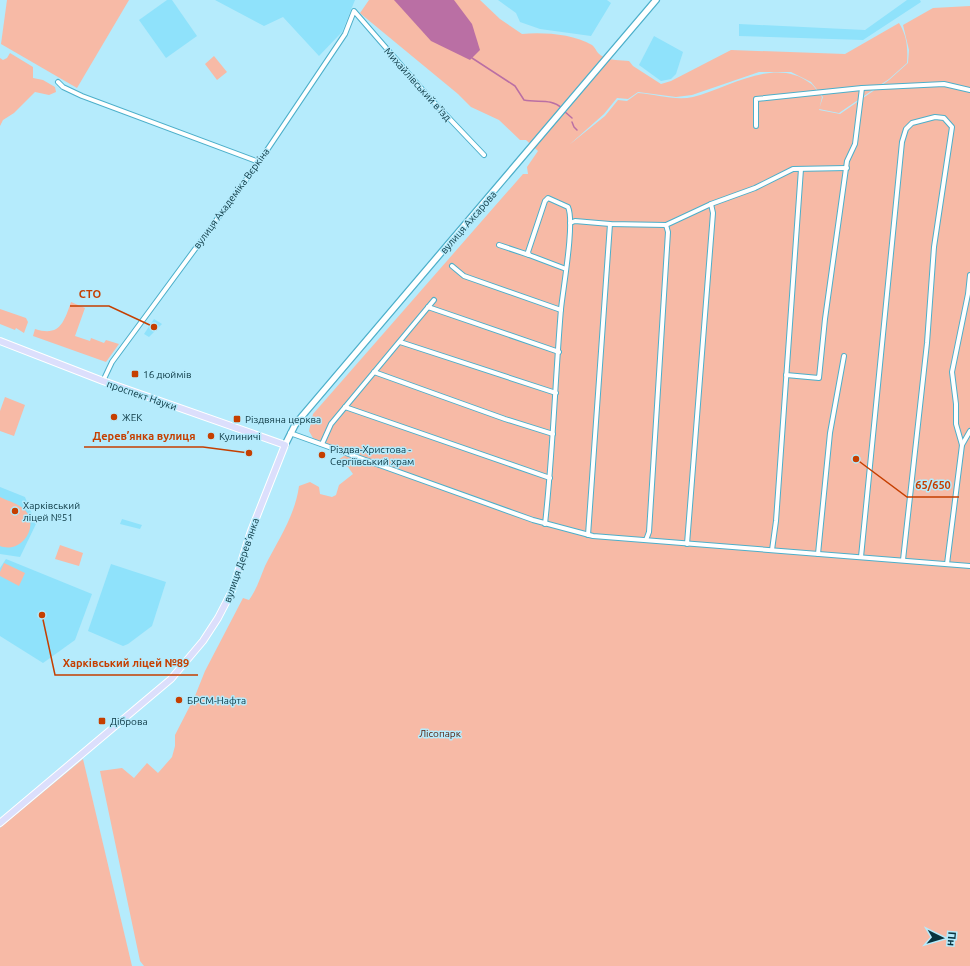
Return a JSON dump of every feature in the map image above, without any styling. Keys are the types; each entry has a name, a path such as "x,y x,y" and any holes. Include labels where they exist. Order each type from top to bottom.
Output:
{"main road":[{"name":"вулиця Ахсарова","path":"285,445 290,433 303,415 510,174 656,0"},
{"name":"проспект Науки","path":"0,341 102,381 285,445"},
{"name":"вулиця Дерев’янка","path":"0,823 171,679 203,641 218,618 232,591 251,531 285,445"}],"street":[{"name":"Михайлівський в'їзд","path":"354,11 426,95 484,155"},
{"name":"вулиця Академіка Вєркіна","path":"102,381 112,362 259,162 345,34 354,11"},
{"path":"58,82 63,87 82,96 259,162"},
{"path":"756,126 756,98 862,88 944,84 970,90"},
{"path":"786,375 819,378 825,319 847,168 846,161 855,144 862,88"},
{"path":"861,557 902,142 906,128 912,123 935,117 944,118 952,127 934,247 927,343 903,560"},
{"path":"570,222 666,225 712,204 754,188 788,170 847,168"},
{"path":"772,550 776,521 801,169"},
{"path":"529,255 528,249 546,199 551,198 568,207 570,222 561,310 550,478 545,524"},
{"path":"687,544 713,214 712,204"},
{"path":"588,535 610,224"},
{"path":"646,540 649,532 668,232 666,225"},
{"path":"499,245 566,269"},
{"path":"452,266 464,276 561,310"},
{"path":"962,445 956,424 956,404 952,372 968,294 970,275"},
{"path":"322,444 331,424 434,300"},
{"path":"428,307 559,352"},
{"path":"400,342 556,393"},
{"path":"818,554 830,432 844,356"},
{"path":"374,372 505,419 553,434"},
{"path":"345,407 550,478"},
{"path":"947,564 962,445 970,431"},
{"path":"290,433 545,524 588,535 970,566"}],"shaded area":[{"path":"167,0 172,0 197,36 166,58 139,20"},
{"path":"215,0 355,0 342,32 319,56 283,17 264,26"},
{"path":"394,0 454,0 472,24 480,50 470,60 431,41"},
{"path":"498,0 607,0 611,3 591,36 540,29 520,22 516,13"},
{"path":"907,0 920,0 921,2 863,40 739,36 739,24 865,30"},
{"path":"654,36 683,52 676,74 671,79 661,81 639,65"},
{"path":"154,319 162,324 149,337 144,334"},
{"name":"Харківський ліцей №51","path":"0,487 25,497 36,524 20,557 0,554"},
{"path":"122,519 142,525 140,529 120,524"},
{"path":"6,559 92,594 75,640 43,663 0,636 0,568"},
{"path":"111,564 166,582 152,626 123,646 88,631"}],"green space":[{"path":"7,0 129,0 77,88 1,44"},
{"name":"Лісопарк","path":"369,0 480,0 500,19 522,34 539,33 576,38 592,45 600,55 605,58 629,61 633,66 661,84 671,81 731,50 845,54 899,23 904,33 906,42 907,63 889,79 839,113 819,109 840,114 889,80 908,63 909,50 903,25 933,8 970,6 970,966 144,966 140,961 100,771 122,768 134,778 147,763 158,773 172,757 175,746 175,735 195,696 205,671 243,598 249,600 256,588 265,566 290,518 299,486 310,482 319,487 320,494 332,497 336,495 339,485 353,474 348,467 336,461 344,456 344,452 313,438 309,431 313,414 523,174 528,174 527,167 538,151 526,140 520,140 499,120 471,107 458,94 361,14 360,13","holes":["759,72 791,72 811,82 823,97 820,107 822,97 810,83 796,75 767,73 736,81 693,97 672,98 638,93 627,101 618,100 605,116 569,145 604,114 617,98 628,99 638,92 676,97 692,95"]},
{"path":"10,53 33,67 33,78 43,80 55,87 56,92 49,95 35,92 14,113 3,120 0,126 0,58 3,60 7,58"},
{"path":"214,56 227,72 217,80 205,64"},
{"path":"71,302 85,308 75,336 90,341 91,338 104,343 106,340 119,344 106,362 33,336 35,329 50,331 60,326 66,316"},
{"path":"0,309 26,318 28,322 24,333 16,328 15,330 0,324"},
{"path":"5,397 25,405 14,436 0,431 0,411"},
{"name":"Харківський ліцей №51","path":"0,497 23,508 29,517 29,531 21,543 15,546 0,546"},
{"path":"60,545 83,553 79,566 55,559"},
{"path":"4,563 25,573 19,586 0,576"},
{"path":"83,759 132,966 0,966 0,828"}],"waterway":[{"path":"472,58 515,86 524,100 549,102 562,108"},
{"path":"564,111 572,118"},
{"path":"572,122 577,130"}],"place":[{"name":"СТО","path":"154,327"},
{"name":"16 дюймів","path":"135,374"},
{"name":"ЖЕК","path":"114,417"},
{"name":"Різдвяна церква","path":"237,419"},
{"name":"Кулиничі","path":"211,436"},
{"name":"Дерев’янка вулиця","path":"249,453"},
{"name":"Різдва-Христова - Сергіївський храм","path":"322,455"},
{"name":"65/650","path":"856,459"},
{"name":"Харківський ліцей №51","path":"15,511"},
{"name":"Харківський ліцей №89","path":"42,615"},
{"name":"БРСМ-Нафта","path":"179,700"},
{"name":"Діброва","path":"102,721"}]}
